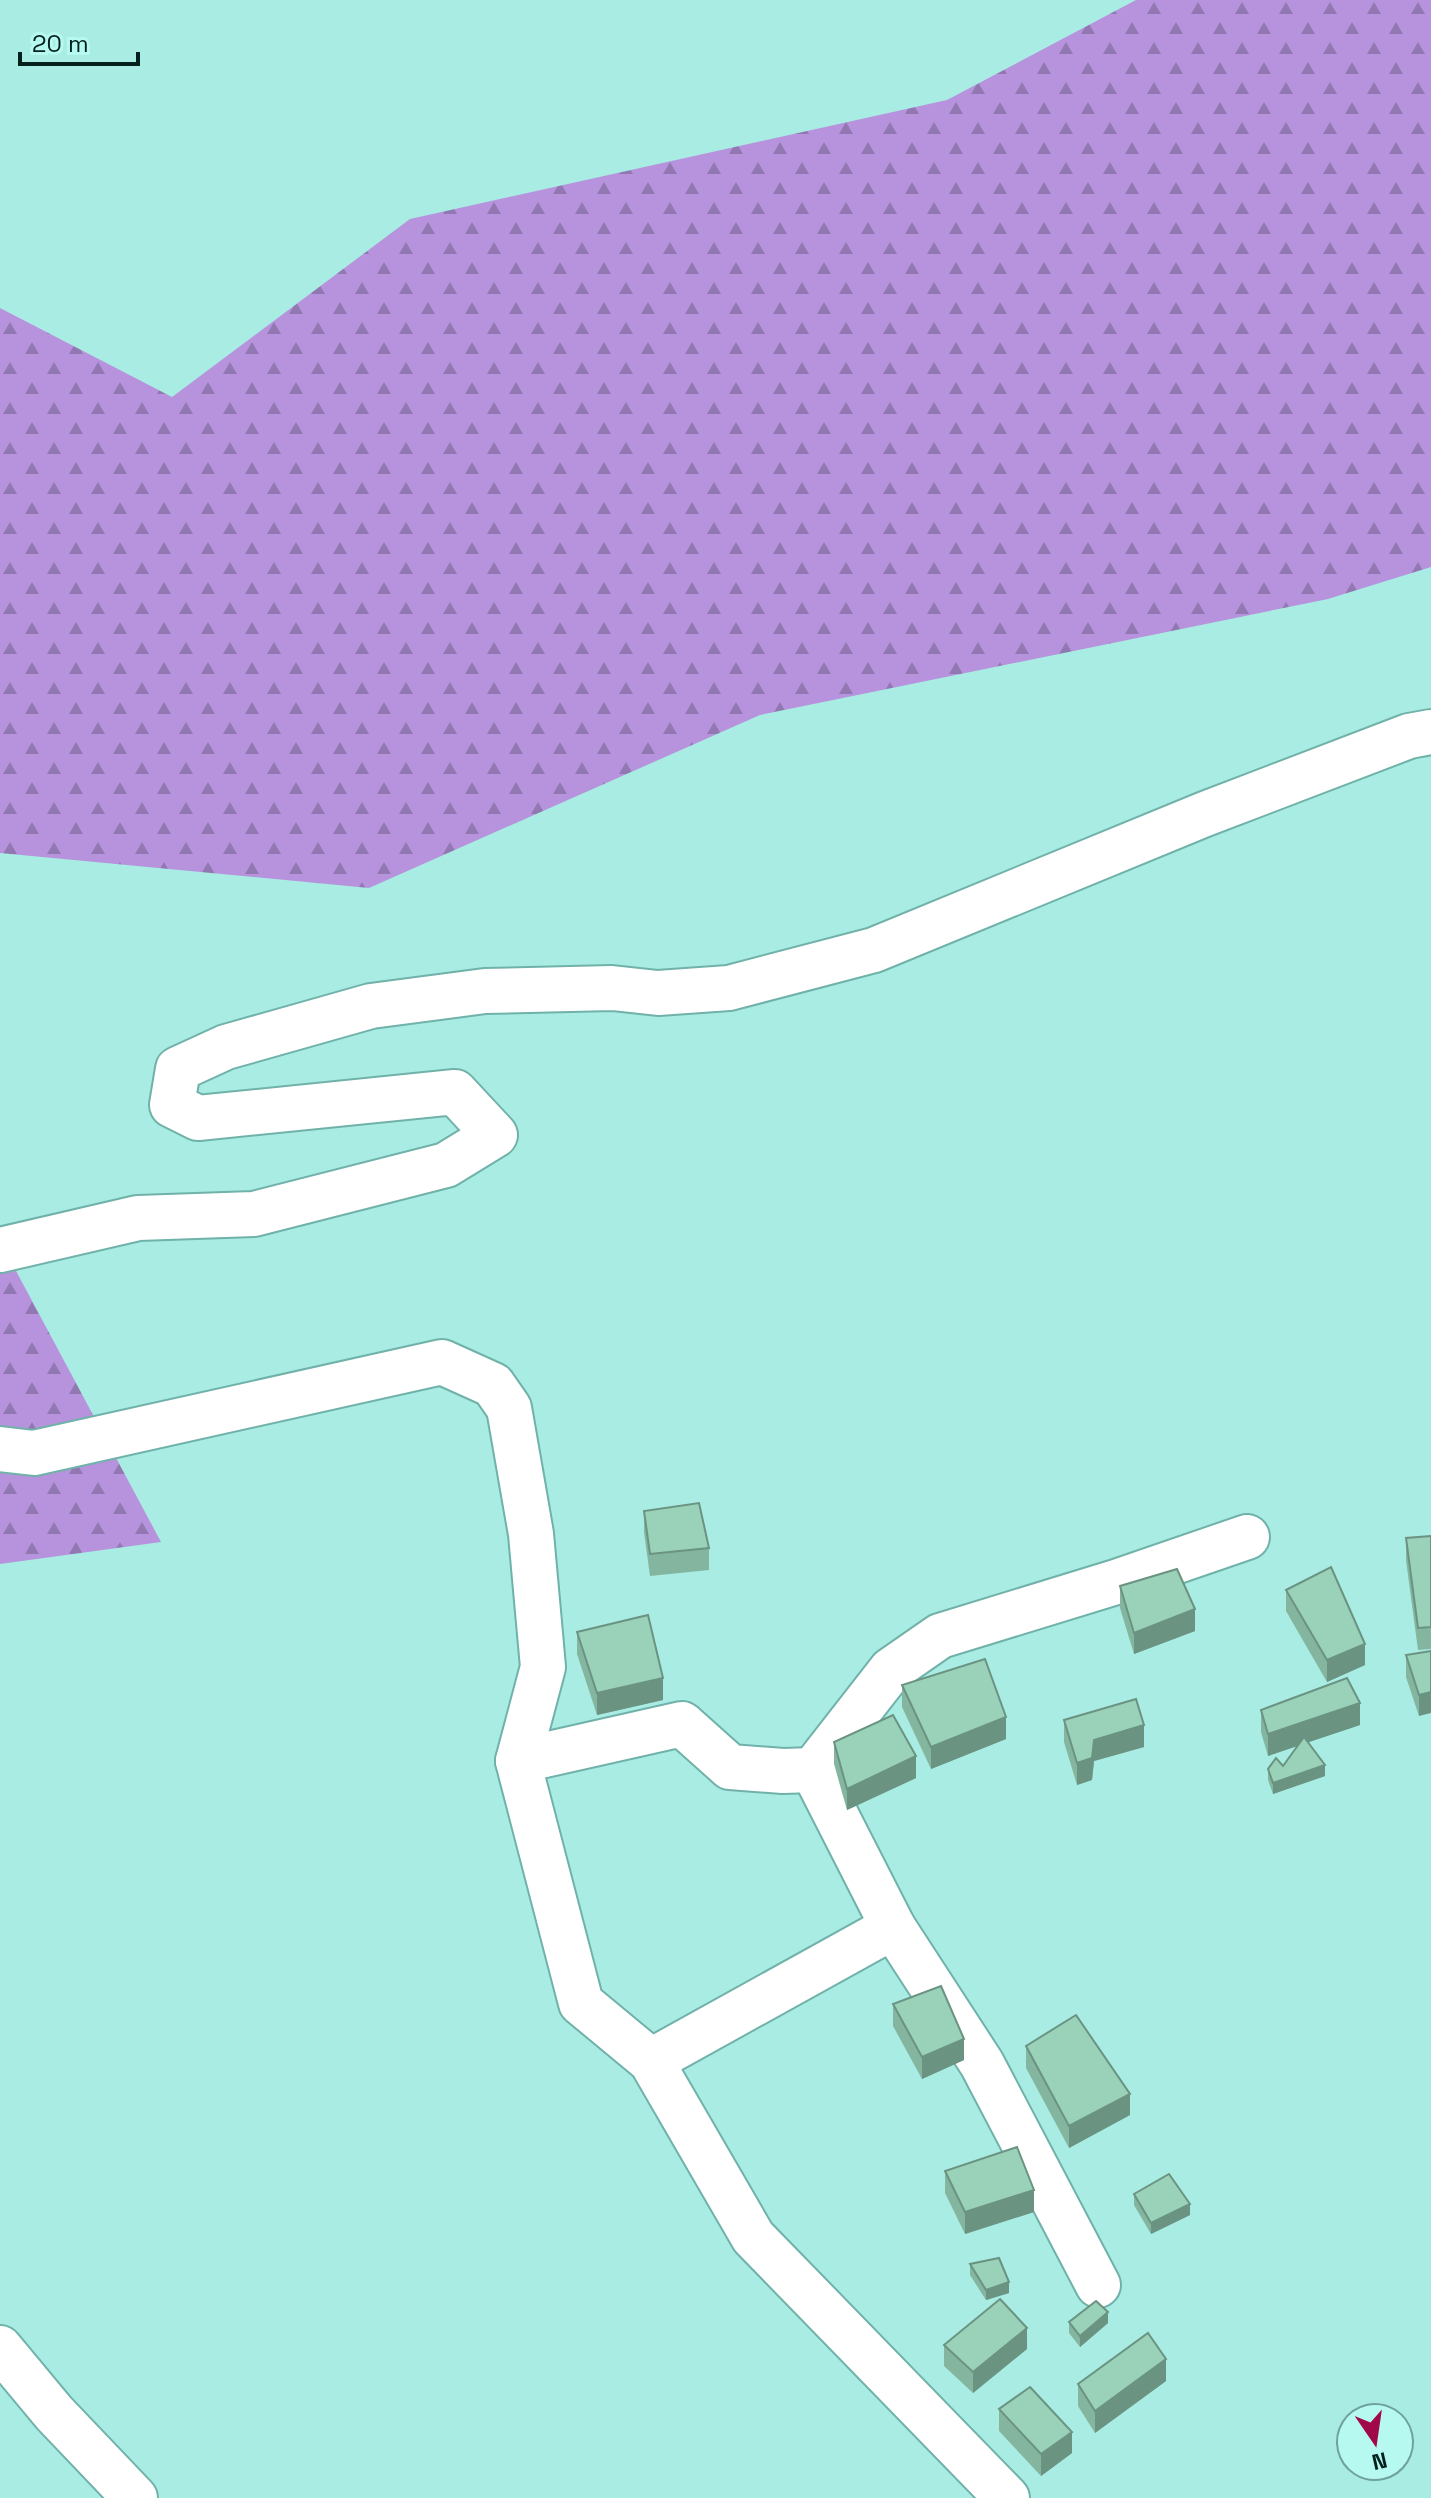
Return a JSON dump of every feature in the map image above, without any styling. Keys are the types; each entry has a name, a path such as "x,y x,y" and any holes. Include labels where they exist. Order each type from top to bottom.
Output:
{"street":[{"path":"0,1250 138,1218 254,1214 446,1165 495,1135 455,1092 198,1118 172,1105 178,1069 226,1047 371,1006 485,991 612,988 658,993 729,988 874,950 1205,814 1409,736 1431,732"},
{"path":"0,1449 34,1453 442,1362 493,1385 509,1408 512,1422 531,1534 543,1667 518,1761 581,2003 651,2061 753,2237 1007,2498"},
{"path":"813,1770 891,1670 940,1636 1116,1582 1247,1537"},
{"path":"518,1761 682,1724 730,1767 813,1770"},
{"path":"813,1770 893,1927 982,2064 1098,2285"},
{"path":"651,2061 893,1927"},
{"path":"0,2348 54,2413 135,2498"}],"green space":[{"path":"1136,0 1431,0 1431,567 1328,599 760,715 369,888 0,853 0,308 172,397 410,219 947,100"},
{"path":"0,1241 161,1542 0,1564"}],"building":[{"path":"699,1503 709,1548 650,1554 644,1511"},
{"path":"1431,1536 1431,1627 1418,1628 1406,1538"},
{"path":"1331,1567 1365,1644 1327,1660 1286,1590"},
{"path":"1177,1569 1195,1609 1134,1633 1120,1586"},
{"path":"648,1615 663,1678 597,1693 577,1632"},
{"path":"1431,1651 1431,1692 1419,1695 1406,1655"},
{"path":"985,1659 1006,1717 931,1747 902,1685"},
{"path":"1347,1678 1360,1703 1268,1734 1261,1710"},
{"path":"1136,1699 1144,1725 1094,1740 1092,1758 1077,1763 1064,1720"},
{"path":"893,1715 916,1756 847,1789 834,1742"},
{"path":"1304,1737 1325,1765 1273,1783 1268,1769 1276,1758 1283,1766"},
{"path":"941,1986 964,2039 922,2057 893,2004"},
{"path":"1076,2015 1130,2094 1069,2126 1026,2046"},
{"path":"1017,2147 1034,2190 965,2212 945,2171"},
{"path":"1169,2174 1190,2204 1151,2223 1134,2194"},
{"path":"999,2258 1009,2282 986,2290 970,2264"},
{"path":"1000,2299 1027,2328 973,2372 944,2345"},
{"path":"1096,2301 1108,2312 1080,2336 1069,2322"},
{"path":"1148,2333 1166,2359 1095,2411 1078,2384"},
{"path":"1030,2387 1072,2432 1041,2454 999,2409"}]}
